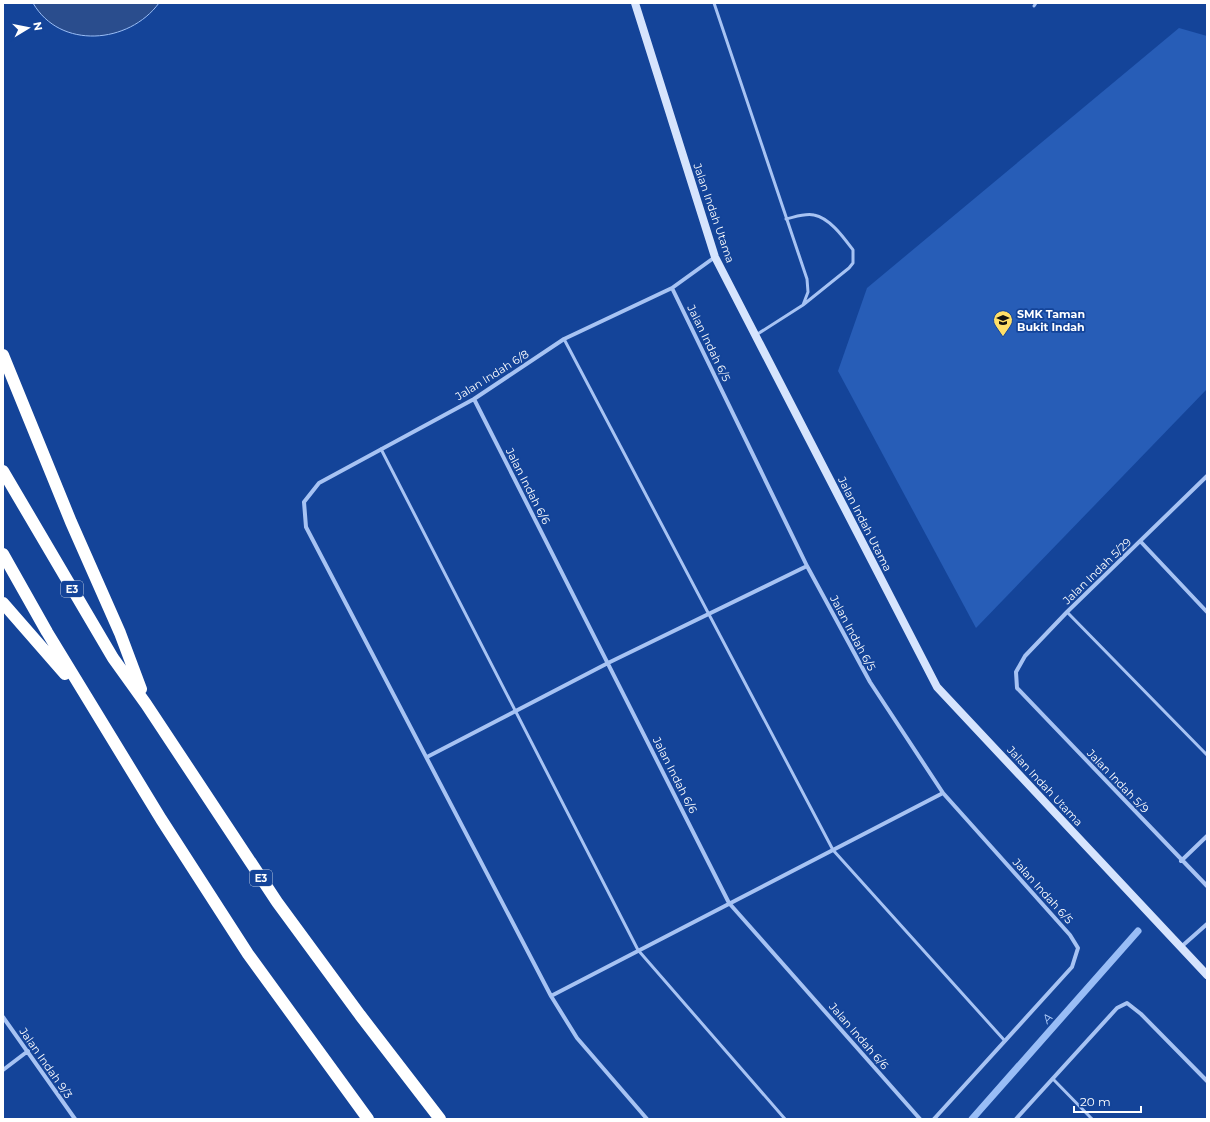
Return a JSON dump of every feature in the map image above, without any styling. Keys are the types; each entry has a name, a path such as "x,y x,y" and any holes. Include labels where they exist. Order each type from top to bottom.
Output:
{"highway":[{"path":"3,355 71,522 120,633 146,704"},
{"name":"E3","path":"3,471 113,658 146,704 277,902 360,1015 440,1119"},
{"path":"3,554 86,698 161,819 248,954 368,1119"},
{"path":"3,603 86,698"}],"main road":[{"name":"Jalan Indah Utama","path":"635,3 715,257 754,336 937,687 1207,975"}],"street":[{"name":"Jalan Indah 6/8","path":"427,756 306,527 304,502 319,483 474,399 564,339 672,288 715,257"},
{"name":"Jalan Indah 6/5","path":"672,288 807,566 870,682 943,793 1070,935 1078,948 1072,967 1005,1041"},
{"name":"Jalan Indah 6/6","path":"474,399 729,903 920,1119"},
{"name":"Jalan Indah 5/29","path":"1017,688 1016,672 1025,656 1067,612 1141,542 1207,476"},
{"path":"1141,542 1207,612"},
{"path":"647,1119 577,1038 551,996 427,756 608,663 807,566"},
{"name":"Jalan Indah 5/9","path":"1017,688 1181,861 1207,886"},
{"path":"551,996 943,793"},
{"path":"1181,861 1207,836"},
{"path":"1181,948 1207,924"},
{"path":"1016,1119 1117,1008 1127,1003 1141,1014 1207,1081"},
{"name":"Jalan Indah 9/3","path":"3,1017 75,1119"},
{"path":"934,1119 1005,1041"},
{"path":"3,1070 28,1051"}],"lane":[{"path":"714,3 807,279 808,292 804,305"},
{"path":"754,336 804,305 853,263 853,250 830,223 823,218 805,214 786,219"},
{"path":"564,339 833,850 1005,1041"},
{"path":"381,449 638,950 785,1119"},
{"path":"1067,612 1207,755"},
{"path":"1053,1079 1092,1119"}],"shaded area":[{"path":"33,3 159,3 146,17 130,27 113,33 95,36 77,34 60,29 45,18"},
{"path":"1179,28 1207,36 1207,389 976,628 838,371 867,288"}],"waterway":[{"name":"A","path":"972,1119 1138,931"}],"place":[{"name":"SMK Taman Bukit Indah","path":"1003,337"}]}
